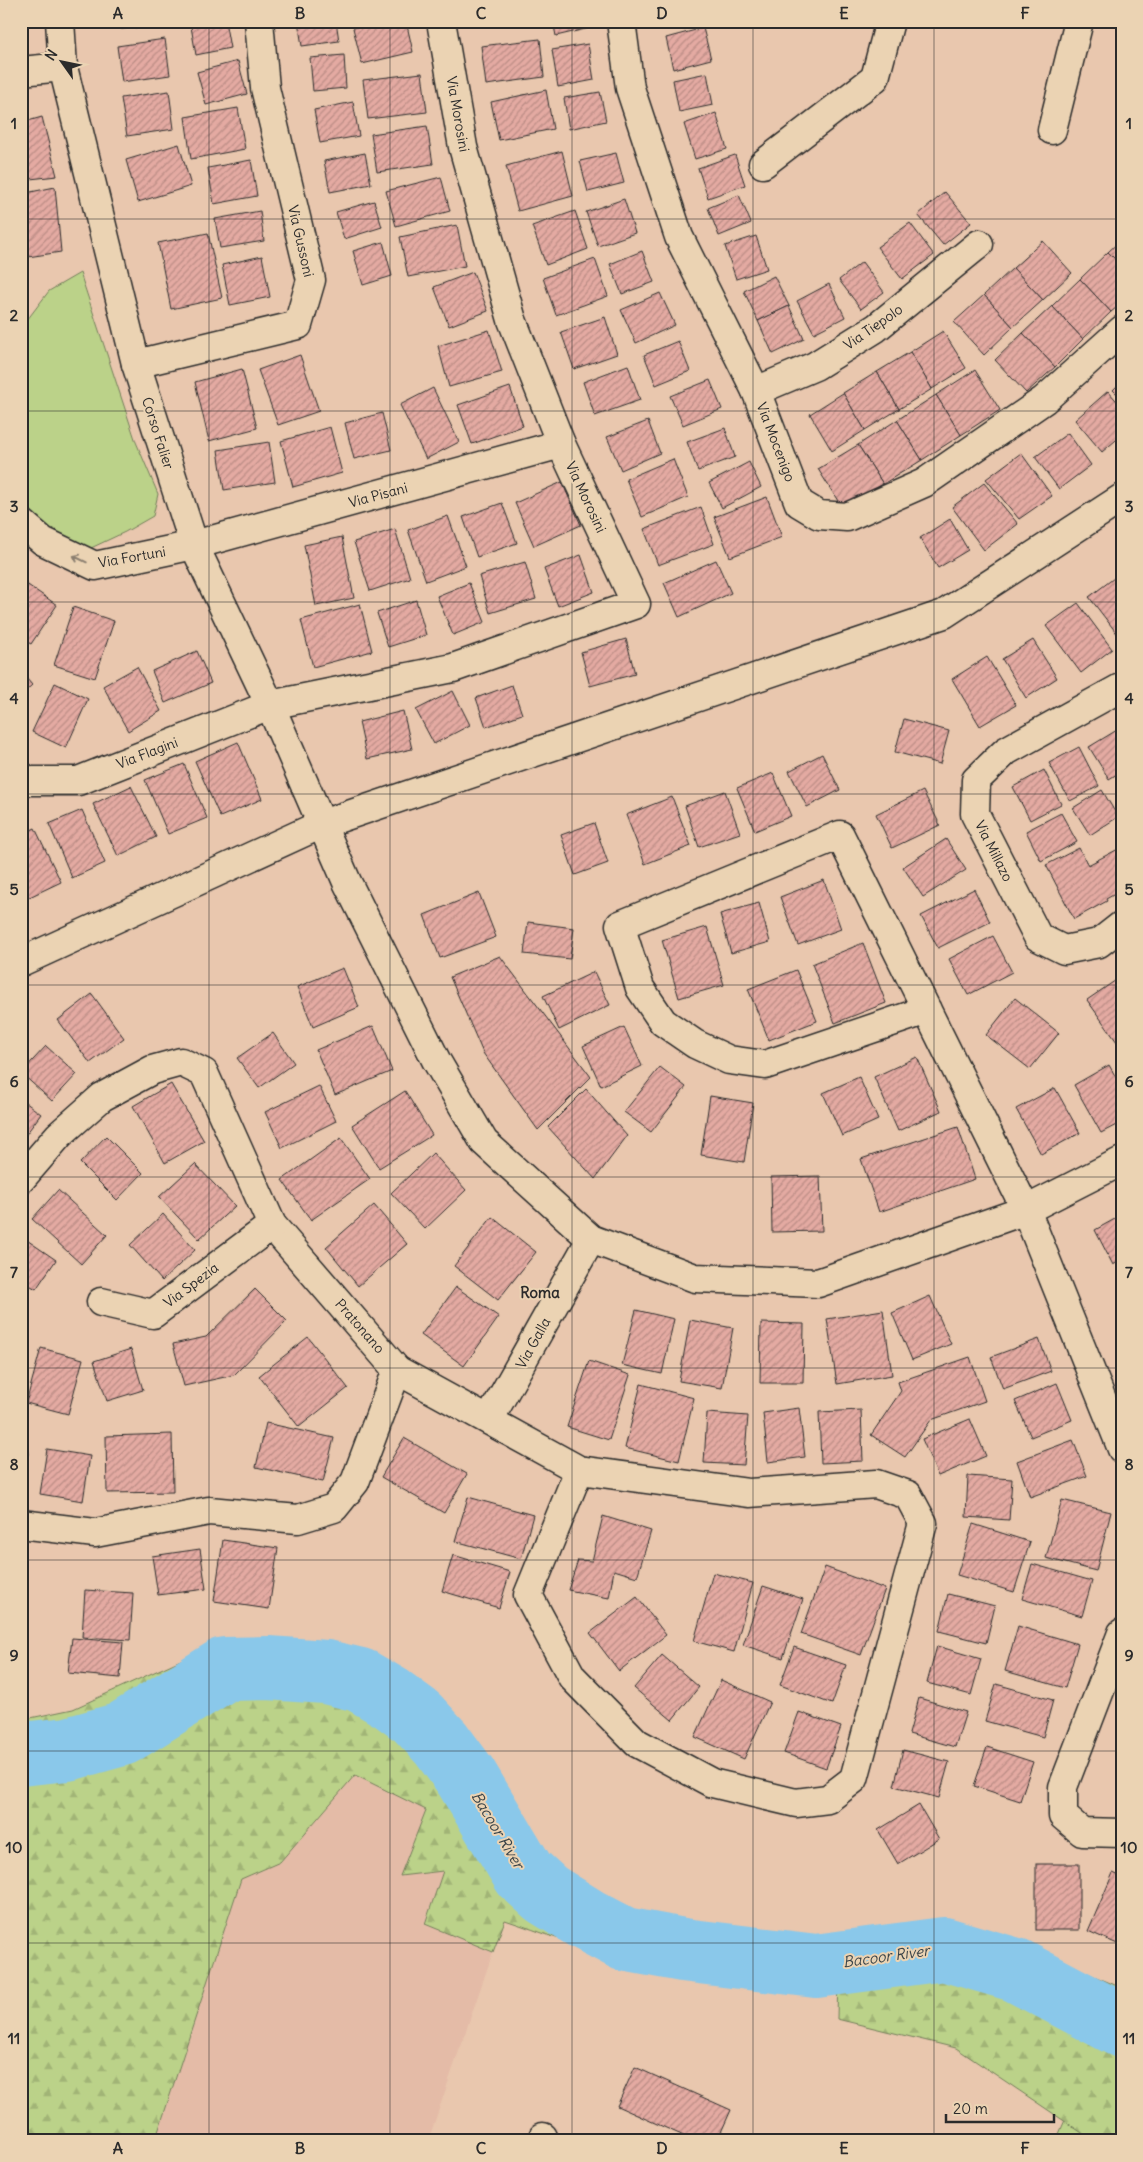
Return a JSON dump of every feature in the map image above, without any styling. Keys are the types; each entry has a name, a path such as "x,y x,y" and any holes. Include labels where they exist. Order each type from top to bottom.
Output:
{"street":[{"name":"Corso Falier","path":"60,21 63,67 136,364 194,545 270,705 347,882 436,1060 484,1142 591,1239"},
{"name":"Via Gussoni","path":"136,364 298,325 312,280 265,88 259,21"},
{"name":"Via Morosini","path":"270,705 453,668 636,604 561,444 512,320 463,148 441,21"},
{"name":"Via Mocenigo","path":"622,21 630,88 679,237 756,391 799,503 819,515 847,517 924,483 1044,400 1122,330"},
{"path":"764,164 875,78 890,21"},
{"path":"1052,130 1080,21"},
{"path":"21,71 63,67"},
{"name":"Via Tiepolo","path":"756,391 814,366 876,328 979,244"},
{"name":"Via Pisani","path":"194,545 561,444"},
{"path":"21,962 322,824 944,614 1122,498"},
{"name":"Via Fortuni","path":"21,522 42,541 95,566 194,545"},
{"name":"Via Millazo","path":"1122,686 1006,751 976,780 975,814 1038,937 1064,950 1099,943 1122,926"},
{"name":"Via Flagini","path":"21,776 29,781 78,781 270,705"},
{"path":"927,1010 765,1065 729,1060 694,1044 663,1022 640,988 620,925 840,835 927,1010 1026,1210 1122,1449"},
{"name":"Pratonano","path":"21,1179 58,1134 102,1097 152,1070 182,1062 204,1073 272,1225 397,1370"},
{"path":"591,1239 695,1278 818,1282 1026,1210 1122,1161"},
{"name":"Via Spezia","path":"101,1302 153,1314 272,1225"},
{"name":"Via Galla","path":"489,1420 591,1239"},
{"path":"21,1524 95,1533 209,1512 298,1519 334,1508 355,1482 397,1370 579,1470 749,1493 876,1484 908,1495 923,1523 854,1779 828,1799 796,1803 712,1784 636,1743 572,1676 528,1594 579,1470"},
{"path":"1122,1634 1062,1787 1063,1816 1082,1832 1122,1833"}],"shaded area":[{"path":"355,1775 427,1810 401,1876 443,1871 425,1924 493,1952 428,2141 155,2141 241,1879 280,1862"}],"green space":[{"path":"80,273 136,442 158,494 153,516 91,548 56,537 21,507 21,328 49,291"},
{"path":"218,1643 358,1660 402,1684 426,1700 448,1722 473,1755 549,1870 631,1924 695,1934 829,1943 948,1927 1029,1948 1122,1988 1122,2141 1094,2141 956,2048 837,2019 838,1975 727,1972 644,1963 589,1949 505,1920 493,1952 425,1924 443,1871 400,1876 426,1810 355,1775 280,1862 241,1879 155,2141 21,2141 21,1720 73,1709"},
{"path":"1065,2120 1094,2141 1056,2141"}],"building":[{"path":"120,21 168,21 169,25 121,29"},
{"path":"190,21 225,21 230,48 196,55"},
{"path":"298,21 336,21 339,41 302,46"},
{"path":"381,21 406,21 413,52 362,64 353,28"},
{"path":"553,21 597,21 598,26 556,36"},
{"path":"703,28 711,59 673,69 666,38"},
{"path":"165,39 170,75 122,82 117,46"},
{"path":"540,39 544,77 486,85 481,46"},
{"path":"588,44 594,80 558,87 552,50"},
{"path":"344,55 346,88 313,91 310,58"},
{"path":"238,61 247,94 206,105 197,72"},
{"path":"422,73 427,112 368,119 363,80"},
{"path":"707,73 713,105 679,112 673,80"},
{"path":"546,90 553,129 499,140 491,102"},
{"path":"169,91 174,129 127,136 121,98"},
{"path":"600,92 606,121 569,129 564,98"},
{"path":"353,102 359,136 320,143 314,110"},
{"path":"238,108 245,149 191,159 185,117"},
{"path":"716,113 727,149 695,159 684,124"},
{"path":"42,117 57,176 21,180 21,123"},
{"path":"427,126 433,164 377,172 371,134"},
{"path":"179,144 191,186 138,202 126,160"},
{"path":"562,151 573,196 518,211 506,166"},
{"path":"365,153 371,184 330,192 324,161"},
{"path":"616,153 624,183 588,192 580,161"},
{"path":"735,155 745,185 708,198 698,168"},
{"path":"251,160 257,196 214,204 208,168"},
{"path":"441,177 450,211 396,226 386,191"},
{"path":"55,187 61,252 21,258 21,194"},
{"path":"945,192 971,223 943,245 918,215"},
{"path":"739,195 751,223 719,236 708,208"},
{"path":"624,199 635,233 598,246 586,212"},
{"path":"374,201 382,227 344,239 336,212"},
{"path":"260,211 264,241 220,248 215,219"},
{"path":"575,211 588,249 546,265 532,226"},
{"path":"910,223 934,255 902,279 877,247"},
{"path":"457,225 465,266 408,277 400,237"},
{"path":"208,233 222,298 171,309 158,243"},
{"path":"756,236 767,269 736,279 725,246"},
{"path":"1122,239 1122,266 1108,252"},
{"path":"1043,241 1072,273 1043,300 1013,268"},
{"path":"383,242 392,276 363,285 353,251"},
{"path":"642,251 654,282 622,294 610,264"},
{"path":"1108,252 1122,266 1122,303 1111,312 1080,279"},
{"path":"262,256 270,297 230,305 222,265"},
{"path":"595,259 608,296 556,315 543,278"},
{"path":"862,262 884,292 861,309 839,280"},
{"path":"1013,268 1043,300 1013,327 984,295"},
{"path":"473,272 488,311 449,326 434,287"},
{"path":"774,276 789,306 758,321 744,291"},
{"path":"1080,279 1111,312 1083,339 1052,306"},
{"path":"829,284 845,317 814,333 797,301"},
{"path":"660,293 675,325 636,343 621,310"},
{"path":"984,295 1013,327 984,355 954,322"},
{"path":"789,306 804,339 773,354 758,321"},
{"path":"1052,306 1083,339 1055,367 1023,333"},
{"path":"605,317 617,354 574,369 561,332"},
{"path":"489,330 502,372 449,387 438,346"},
{"path":"943,331 966,368 932,389 910,352"},
{"path":"1023,333 1055,367 1026,393 995,360"},
{"path":"678,341 690,371 656,385 644,355"},
{"path":"910,352 932,389 899,409 877,372"},
{"path":"300,355 319,411 278,425 258,370"},
{"path":"628,365 640,400 595,416 583,382"},
{"path":"242,369 257,428 209,441 195,382"},
{"path":"975,370 1000,410 961,435 936,395"},
{"path":"877,372 899,409 865,430 843,393"},
{"path":"710,380 722,409 683,425 670,396"},
{"path":"1122,381 1122,399 1113,390"},
{"path":"510,387 523,426 472,444 458,405"},
{"path":"433,388 459,442 426,459 400,405"},
{"path":"1108,391 1122,407 1122,435 1102,452 1075,420"},
{"path":"843,393 865,430 832,451 810,414"},
{"path":"936,395 961,435 922,460 897,420"},
{"path":"382,413 391,450 354,459 345,423"},
{"path":"897,420 922,460 883,484 858,445"},
{"path":"648,421 660,453 621,470 607,437"},
{"path":"330,427 342,473 293,487 281,441"},
{"path":"725,428 735,457 698,471 687,442"},
{"path":"1068,433 1091,465 1059,489 1035,457"},
{"path":"269,442 275,482 224,490 218,450"},
{"path":"858,445 883,484 843,509 818,469"},
{"path":"1021,453 1052,496 1019,519 986,479"},
{"path":"673,459 688,497 642,517 626,479"},
{"path":"749,462 761,487 722,508 709,483"},
{"path":"562,482 581,525 534,546 515,503"},
{"path":"984,483 1018,524 984,550 952,507"},
{"path":"767,497 782,537 730,557 714,517"},
{"path":"502,503 517,543 477,557 463,517"},
{"path":"701,507 714,544 658,565 644,529"},
{"path":"448,516 466,566 426,581 408,530"},
{"path":"950,519 968,550 938,568 920,538"},
{"path":"395,529 410,578 370,591 354,542"},
{"path":"342,537 354,598 316,606 304,545"},
{"path":"581,555 594,592 558,606 544,569"},
{"path":"716,560 731,593 679,617 664,583"},
{"path":"525,562 536,599 490,613 479,576"},
{"path":"1122,572 1122,640 1089,597"},
{"path":"22,581 57,605 31,644 21,638"},
{"path":"469,583 485,622 453,635 437,596"},
{"path":"416,600 426,635 388,647 377,613"},
{"path":"1078,603 1112,649 1081,673 1046,626"},
{"path":"360,604 372,651 313,667 301,620"},
{"path":"73,607 114,621 95,678 54,665"},
{"path":"626,639 635,674 590,686 581,652"},
{"path":"1033,640 1057,678 1026,698 1002,659"},
{"path":"197,651 211,683 165,703 152,671"},
{"path":"987,657 1016,705 980,726 952,679"},
{"path":"137,667 161,711 128,731 103,686"},
{"path":"21,672 32,685 21,695"},
{"path":"55,683 88,699 66,748 32,732"},
{"path":"512,685 522,714 486,727 476,698"},
{"path":"453,691 470,725 434,744 416,710"},
{"path":"403,711 412,749 367,759 359,722"},
{"path":"904,719 949,731 940,764 895,752"},
{"path":"1122,727 1122,771 1109,779 1089,747"},
{"path":"238,742 262,799 220,817 195,761"},
{"path":"1079,747 1099,786 1070,801 1049,763"},
{"path":"822,754 840,790 807,807 789,771"},
{"path":"184,764 207,818 168,834 145,780"},
{"path":"1044,770 1061,804 1030,820 1013,787"},
{"path":"773,773 791,816 755,831 737,788"},
{"path":"131,786 156,837 118,856 93,804"},
{"path":"1102,790 1118,817 1090,835 1073,808"},
{"path":"725,791 740,833 699,847 685,806"},
{"path":"923,791 940,825 892,848 876,814"},
{"path":"672,797 691,846 645,864 626,815"},
{"path":"82,810 105,863 72,878 49,824"},
{"path":"1061,813 1077,842 1041,861 1026,831"},
{"path":"594,823 608,863 575,875 561,835"},
{"path":"35,828 61,882 21,901 21,835"},
{"path":"946,839 966,870 923,897 903,867"},
{"path":"1122,847 1122,890 1106,899 1107,901 1074,919 1046,865 1079,848 1088,865"},
{"path":"824,880 841,929 798,945 780,897"},
{"path":"974,889 990,922 938,948 921,916"},
{"path":"479,893 496,937 440,958 424,915"},
{"path":"759,903 770,942 731,953 720,914"},
{"path":"528,922 574,928 570,959 524,954"},
{"path":"707,927 724,985 679,998 662,940"},
{"path":"993,936 1012,972 968,995 949,959"},
{"path":"863,943 886,1003 835,1023 812,964"},
{"path":"500,956 591,1077 538,1130 483,1053 450,977"},
{"path":"343,968 359,1007 313,1027 297,987"},
{"path":"796,970 817,1021 769,1040 748,989"},
{"path":"594,972 610,1005 559,1030 543,996"},
{"path":"1122,976 1122,1038 1117,1042 1087,1000"},
{"path":"92,994 124,1038 90,1063 58,1020"},
{"path":"1015,998 1059,1033 1030,1069 986,1035"},
{"path":"373,1026 392,1071 335,1095 316,1050"},
{"path":"624,1027 642,1066 601,1086 583,1046"},
{"path":"273,1033 294,1063 259,1088 237,1058"},
{"path":"46,1046 77,1074 52,1101 21,1073"},
{"path":"917,1057 941,1111 898,1131 874,1077"},
{"path":"1109,1065 1122,1088 1122,1122 1101,1133 1074,1085"},
{"path":"660,1067 686,1087 651,1132 624,1112"},
{"path":"859,1077 878,1120 842,1136 823,1093"},
{"path":"171,1084 204,1141 165,1163 133,1106"},
{"path":"319,1086 336,1121 282,1148 265,1112"},
{"path":"1055,1088 1080,1133 1041,1154 1016,1109"},
{"path":"586,1089 627,1136 595,1179 548,1127"},
{"path":"405,1091 432,1135 379,1168 352,1125"},
{"path":"710,1096 753,1103 744,1162 701,1155"},
{"path":"21,1099 41,1114 21,1141"},
{"path":"958,1127 975,1179 879,1212 861,1159"},
{"path":"106,1136 143,1173 117,1200 80,1163"},
{"path":"341,1138 370,1179 311,1220 282,1180"},
{"path":"433,1153 466,1190 425,1229 391,1193"},
{"path":"195,1164 235,1206 199,1239 159,1197"},
{"path":"820,1176 822,1231 772,1232 771,1177"},
{"path":"58,1190 107,1235 81,1264 32,1219"},
{"path":"374,1205 407,1244 358,1286 326,1247"},
{"path":"163,1214 195,1250 162,1281 130,1245"},
{"path":"1122,1215 1122,1260 1113,1265 1095,1230"},
{"path":"492,1217 536,1252 498,1300 454,1266"},
{"path":"21,1236 56,1260 36,1289 21,1280"},
{"path":"456,1287 499,1317 464,1366 421,1335"},
{"path":"255,1289 287,1321 234,1375 184,1386 173,1344 206,1337"},
{"path":"930,1296 951,1344 912,1360 892,1313"},
{"path":"636,1310 674,1319 662,1374 622,1365"},
{"path":"883,1310 892,1375 837,1384 827,1319"},
{"path":"690,1320 733,1328 722,1388 679,1381"},
{"path":"761,1323 804,1324 803,1383 760,1383"},
{"path":"308,1337 348,1388 299,1427 259,1376"},
{"path":"1039,1339 1051,1371 1003,1389 991,1357"},
{"path":"41,1348 83,1359 68,1414 26,1403"},
{"path":"131,1349 143,1390 107,1401 94,1361"},
{"path":"970,1357 985,1401 931,1420 905,1457 871,1435 901,1391 898,1382"},
{"path":"589,1361 630,1375 609,1440 567,1427"},
{"path":"1057,1383 1072,1420 1031,1437 1015,1401"},
{"path":"641,1384 694,1398 679,1461 625,1448"},
{"path":"799,1408 805,1457 768,1462 763,1413"},
{"path":"861,1410 863,1461 821,1463 819,1412"},
{"path":"707,1413 748,1416 744,1465 704,1463"},
{"path":"970,1419 986,1456 938,1476 922,1439"},
{"path":"266,1423 334,1438 323,1482 256,1467"},
{"path":"172,1434 173,1492 107,1493 106,1436"},
{"path":"404,1438 467,1474 444,1513 381,1477"},
{"path":"1073,1440 1087,1476 1030,1497 1017,1461"},
{"path":"21,1449 29,1451 21,1473"},
{"path":"47,1449 90,1456 83,1501 40,1494"},
{"path":"968,1476 1012,1479 1009,1520 966,1517"},
{"path":"468,1497 533,1515 521,1559 455,1541"},
{"path":"1062,1500 1111,1512 1096,1571 1046,1558"},
{"path":"603,1516 651,1531 637,1577 614,1570 609,1598 568,1590 578,1560 592,1561"},
{"path":"973,1524 1030,1542 1014,1592 957,1575"},
{"path":"223,1540 278,1548 269,1609 214,1601"},
{"path":"200,1549 206,1589 158,1595 152,1556"},
{"path":"453,1555 510,1572 499,1608 442,1591"},
{"path":"1032,1564 1092,1581 1082,1616 1022,1599"},
{"path":"825,1567 885,1589 861,1655 801,1634"},
{"path":"713,1573 753,1583 734,1652 694,1641"},
{"path":"763,1586 803,1599 783,1658 743,1645"},
{"path":"85,1590 133,1593 130,1640 82,1637"},
{"path":"948,1594 995,1606 986,1643 939,1631"},
{"path":"637,1597 666,1635 619,1671 590,1633"},
{"path":"1018,1626 1078,1644 1065,1688 1005,1671"},
{"path":"72,1638 123,1642 120,1678 68,1673"},
{"path":"937,1646 981,1659 971,1695 927,1683"},
{"path":"794,1647 846,1665 832,1704 780,1685"},
{"path":"662,1655 699,1687 672,1720 634,1688"},
{"path":"721,1680 770,1702 744,1759 695,1737"},
{"path":"996,1684 1053,1700 1043,1737 985,1721"},
{"path":"919,1698 966,1712 955,1747 909,1734"},
{"path":"799,1712 841,1727 826,1768 784,1753"},
{"path":"987,1747 1033,1762 1020,1801 974,1786"},
{"path":"903,1750 949,1762 939,1798 894,1786"},
{"path":"919,1805 939,1839 898,1864 878,1830"},
{"path":"1036,1864 1079,1864 1079,1930 1036,1930"},
{"path":"1113,1873 1122,1877 1122,1946 1088,1931"},
{"path":"635,2067 731,2110 717,2141 695,2141 617,2106"}],"waterway":[{"name":"Bacoor River","path":"21,1754 68,1749 122,1734 225,1669 268,1668 326,1672 360,1680 391,1698 417,1717 441,1743 466,1777 524,1874 546,1894 586,1919 624,1939 683,1950 816,1966 944,1949 1016,1970 1122,2026"}],"district":[{"name":"Roma","path":"540,1292"}]}
